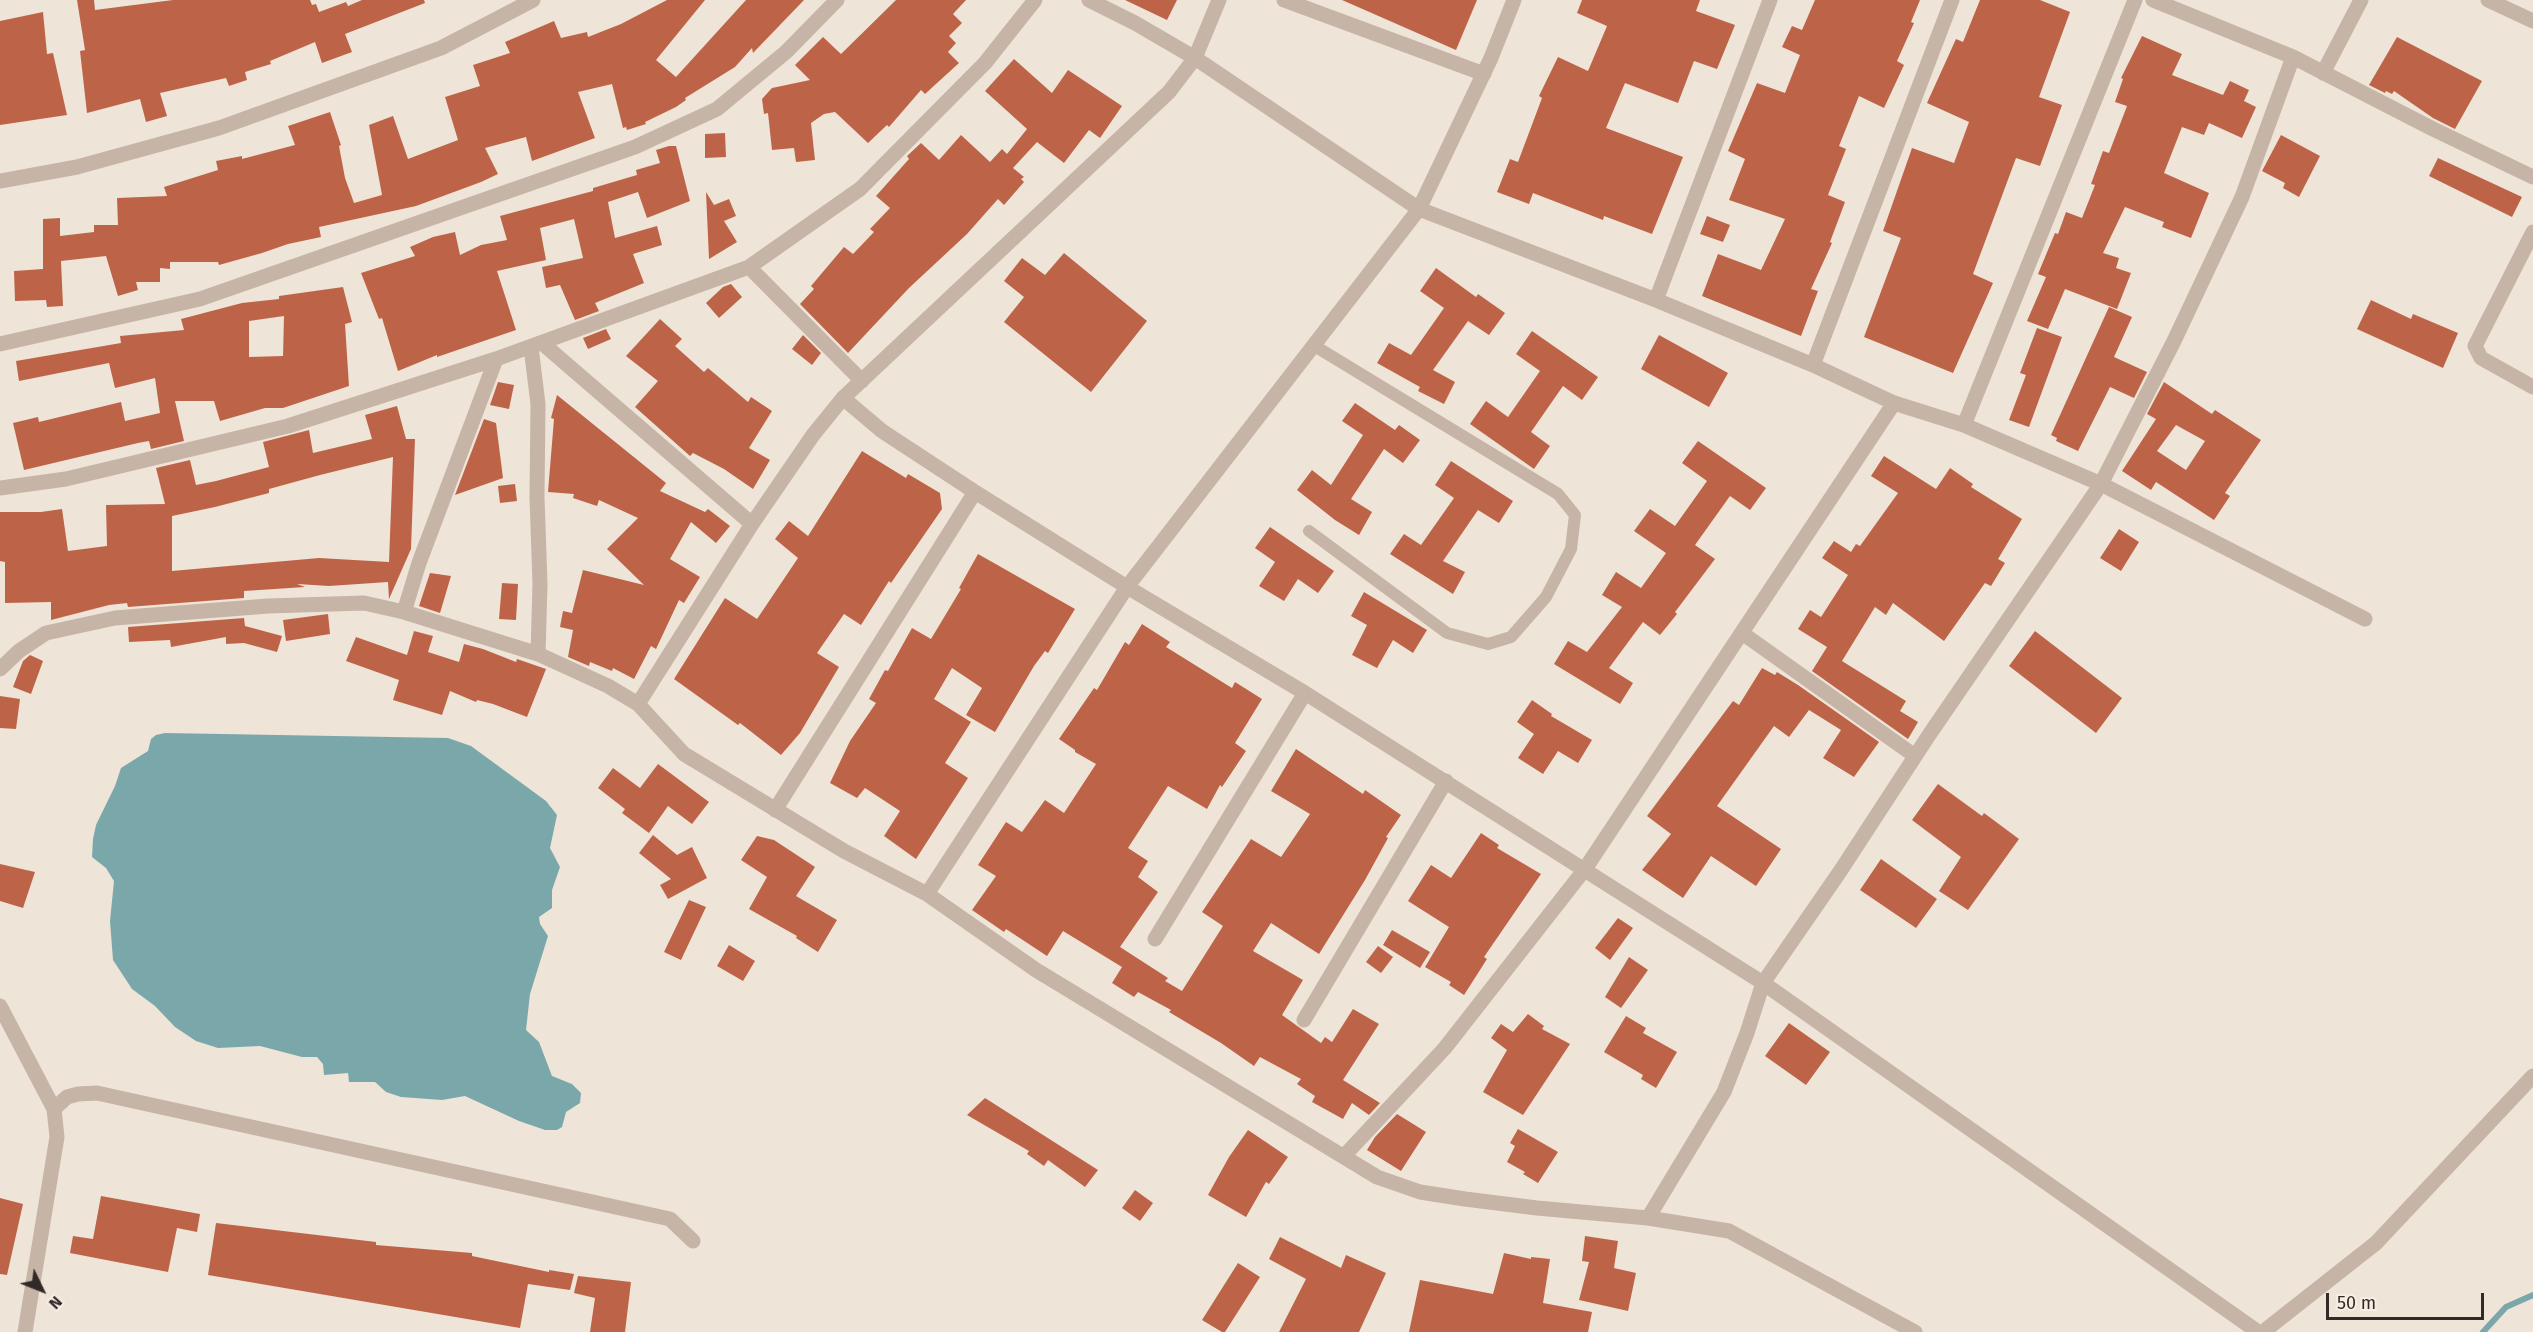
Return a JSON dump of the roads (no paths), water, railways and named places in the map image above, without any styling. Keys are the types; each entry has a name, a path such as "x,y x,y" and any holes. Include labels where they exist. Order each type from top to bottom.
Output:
{"street":[{"path":"0,181 77,167 219,128 441,48 533,0"},
{"path":"0,344 200,299 635,147 717,109 786,52 837,0"},
{"path":"0,488 66,479 288,426 496,359 749,267 860,189 986,63 1035,0"},
{"path":"1089,0 1135,23 1195,58 1419,209 1656,300 1813,365 1894,403 1964,425 2102,484 2365,619"},
{"path":"638,704 752,524 813,435 843,398 1169,92 1195,58 1220,0"},
{"path":"1284,0 1484,74"},
{"path":"927,894 1128,587 1419,209 1484,74 1514,0"},
{"path":"1656,300 1770,0"},
{"path":"1813,365 1952,0"},
{"path":"1964,425 2135,0"},
{"path":"2153,0 2293,57 2533,177"},
{"path":"2324,73 2361,0"},
{"path":"2488,0 2533,21"},
{"path":"1648,1218 1724,1092 1763,983 1841,870 1915,756 2102,484 2174,341 2242,197 2293,57"},
{"path":"2533,232 2475,346 2481,358 2533,387"},
{"path":"749,267 862,381"},
{"path":"536,345 752,524"},
{"path":"536,345 540,584 538,654"},
{"path":"404,612 419,563 496,359"},
{"path":"843,398 882,431 975,492 1305,693 1763,983 2258,1332"},
{"path":"1345,1155 1444,1049 1585,869 1894,403"},
{"path":"776,810 975,492"},
{"path":"0,669 19,651 46,633 115,618 268,606 363,603 404,612 538,654 608,686 638,704 684,754 844,851 927,894 1036,970 1345,1155 1377,1177 1420,1192 1537,1208 1648,1218 1729,1231 1915,1332"},
{"path":"1742,633 1915,756"},
{"path":"1155,939 1305,693"},
{"path":"1304,1020 1446,781"},
{"path":"0,1005 54,1109 57,1137 25,1332"},
{"path":"2263,1332 2376,1243 2533,1076"},
{"path":"54,1109 68,1097 97,1093 670,1219 693,1241"}],"lane":[{"path":"1309,531 1447,633 1488,644 1511,637 1546,597 1571,549 1575,515 1558,494 1313,345"}],"water":[{"path":"165,733 448,738 471,746 546,801 557,815 550,848 560,867 552,890 552,908 539,917 540,924 548,936 530,994 526,1030 539,1042 552,1076 572,1084 581,1093 580,1103 566,1112 562,1127 557,1130 545,1130 519,1121 465,1096 442,1100 401,1097 386,1092 375,1082 349,1082 348,1073 324,1075 323,1064 317,1057 302,1057 260,1046 218,1048 196,1041 175,1027 155,1006 132,989 113,960 110,921 114,881 106,868 92,857 93,839 96,825 121,768 148,751 151,739 156,735"}],"waterway":[{"path":"2483,1332 2506,1307 2533,1295"}]}
